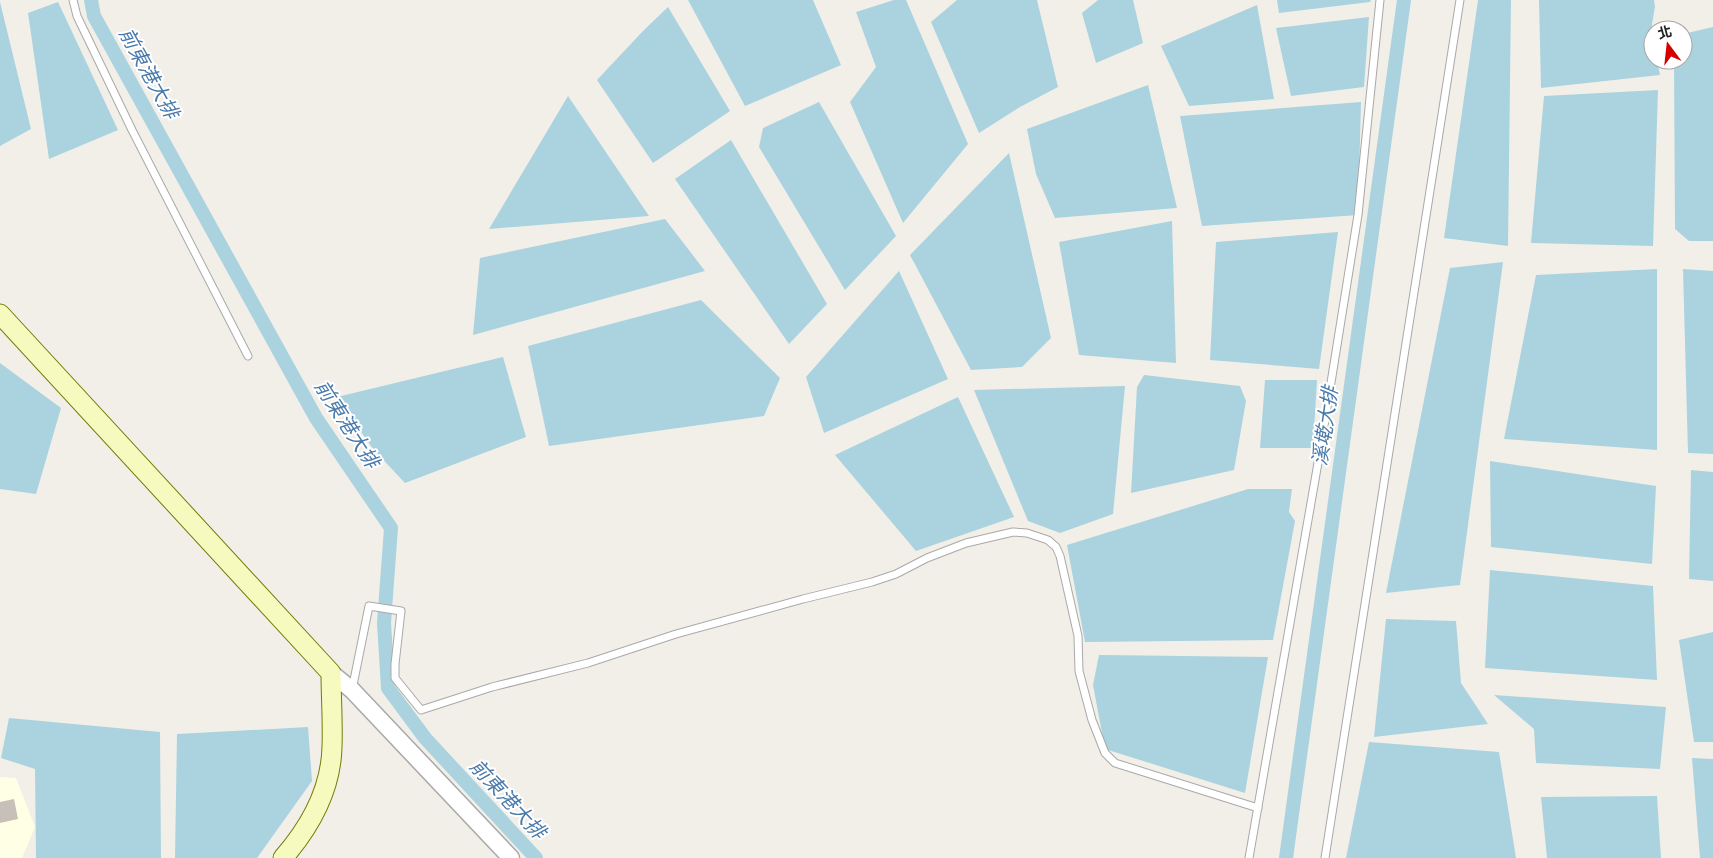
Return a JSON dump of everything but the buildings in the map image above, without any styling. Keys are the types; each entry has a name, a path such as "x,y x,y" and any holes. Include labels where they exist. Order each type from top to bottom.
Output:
{"main road":[{"path":"0,314 330,673 332,749 325,787 313,818 283,858"}],"street":[{"path":"330,673 352,690 511,858"}],"lane":[{"path":"73,0 77,16 132,130 248,356"},
{"path":"1250,858 1319,457 1358,215 1380,0"},
{"path":"1325,858 1460,0"},
{"path":"352,690 369,606 401,611 395,678 421,710 492,687 588,662 676,634 872,582 896,574 927,558 966,543 1013,532 1027,533 1048,540 1056,547 1060,556 1078,636 1079,671 1092,720 1105,753 1115,763 1258,808"}],"shaded area":[{"path":"0,777 16,778 35,827 22,858 0,858"}],"water":[{"path":"688,0 813,0 841,65 745,106"},
{"path":"894,0 906,0 968,144 903,223 850,102 876,67 856,12"},
{"path":"957,0 1037,0 1058,87 1020,107 979,133 931,22"},
{"path":"1098,0 1133,0 1143,43 1096,63 1082,13"},
{"path":"1277,0 1371,0 1370,2 1279,13"},
{"path":"1478,0 1511,0 1508,246 1444,238"},
{"path":"1539,0 1654,0 1653,20 1643,20 1643,70 1659,70 1660,75 1541,88"},
{"path":"0,2 31,129 0,146"},
{"path":"58,2 118,130 49,159 28,13"},
{"path":"1257,5 1274,99 1189,106 1161,46"},
{"path":"668,7 730,111 653,163 597,80"},
{"path":"1369,17 1364,87 1291,96 1276,28"},
{"path":"1713,27 1713,241 1689,241 1675,229 1674,70 1693,70 1693,32"},
{"path":"1148,85 1177,208 1055,218 1036,174 1027,129"},
{"path":"1658,90 1653,246 1531,243 1544,96"},
{"path":"568,96 649,216 489,229"},
{"path":"819,102 896,236 845,290 759,147 763,128"},
{"path":"1361,102 1358,215 1202,226 1180,116"},
{"path":"731,140 827,304 789,344 675,179"},
{"path":"1009,153 1051,338 1022,367 971,370 910,255"},
{"path":"665,219 705,271 473,335 480,258"},
{"path":"1172,221 1176,363 1079,355 1059,242"},
{"path":"1338,232 1319,369 1210,360 1216,242"},
{"path":"1503,262 1460,585 1386,593 1450,268"},
{"path":"1657,269 1657,450 1504,439 1536,275"},
{"path":"1683,269 1713,271 1713,454 1688,453"},
{"path":"899,271 948,379 824,433 806,377"},
{"path":"701,300 780,378 764,416 549,446 528,346"},
{"path":"503,357 526,437 405,483 373,449 337,397"},
{"path":"0,363 61,408 36,494 0,489"},
{"path":"1144,375 1240,386 1246,401 1234,470 1131,493 1137,387"},
{"path":"1265,380 1317,380 1313,448 1260,448"},
{"path":"1125,386 1113,514 1060,533 1028,521 974,390"},
{"path":"958,397 1014,517 916,551 835,455"},
{"path":"1490,461 1656,486 1652,564 1491,547"},
{"path":"1691,470 1713,472 1713,581 1689,579"},
{"path":"1248,489 1292,489 1289,512 1295,521 1273,640 1085,642 1067,545"},
{"path":"1490,570 1653,586 1657,680 1485,668"},
{"path":"1386,619 1456,621 1461,683 1488,724 1374,737"},
{"path":"1713,632 1713,742 1694,742 1679,640"},
{"path":"1099,655 1268,657 1245,793 1105,749 1093,685"},
{"path":"1494,695 1666,707 1660,769 1536,763 1534,729"},
{"path":"9,718 160,732 161,858 36,858 35,769 1,758"},
{"path":"308,727 312,781 257,858 175,858 177,734"},
{"path":"1369,742 1499,752 1516,858 1346,858"},
{"path":"1692,758 1713,759 1713,858 1700,858"},
{"path":"1657,796 1661,858 1547,858 1541,797"}],"waterway":[{"name":"前東港大排","path":"91,0 94,16 316,418 391,528 384,623 388,688 425,738 536,858"},
{"name":"溪墘大排","path":"1286,858 1404,0"}]}
